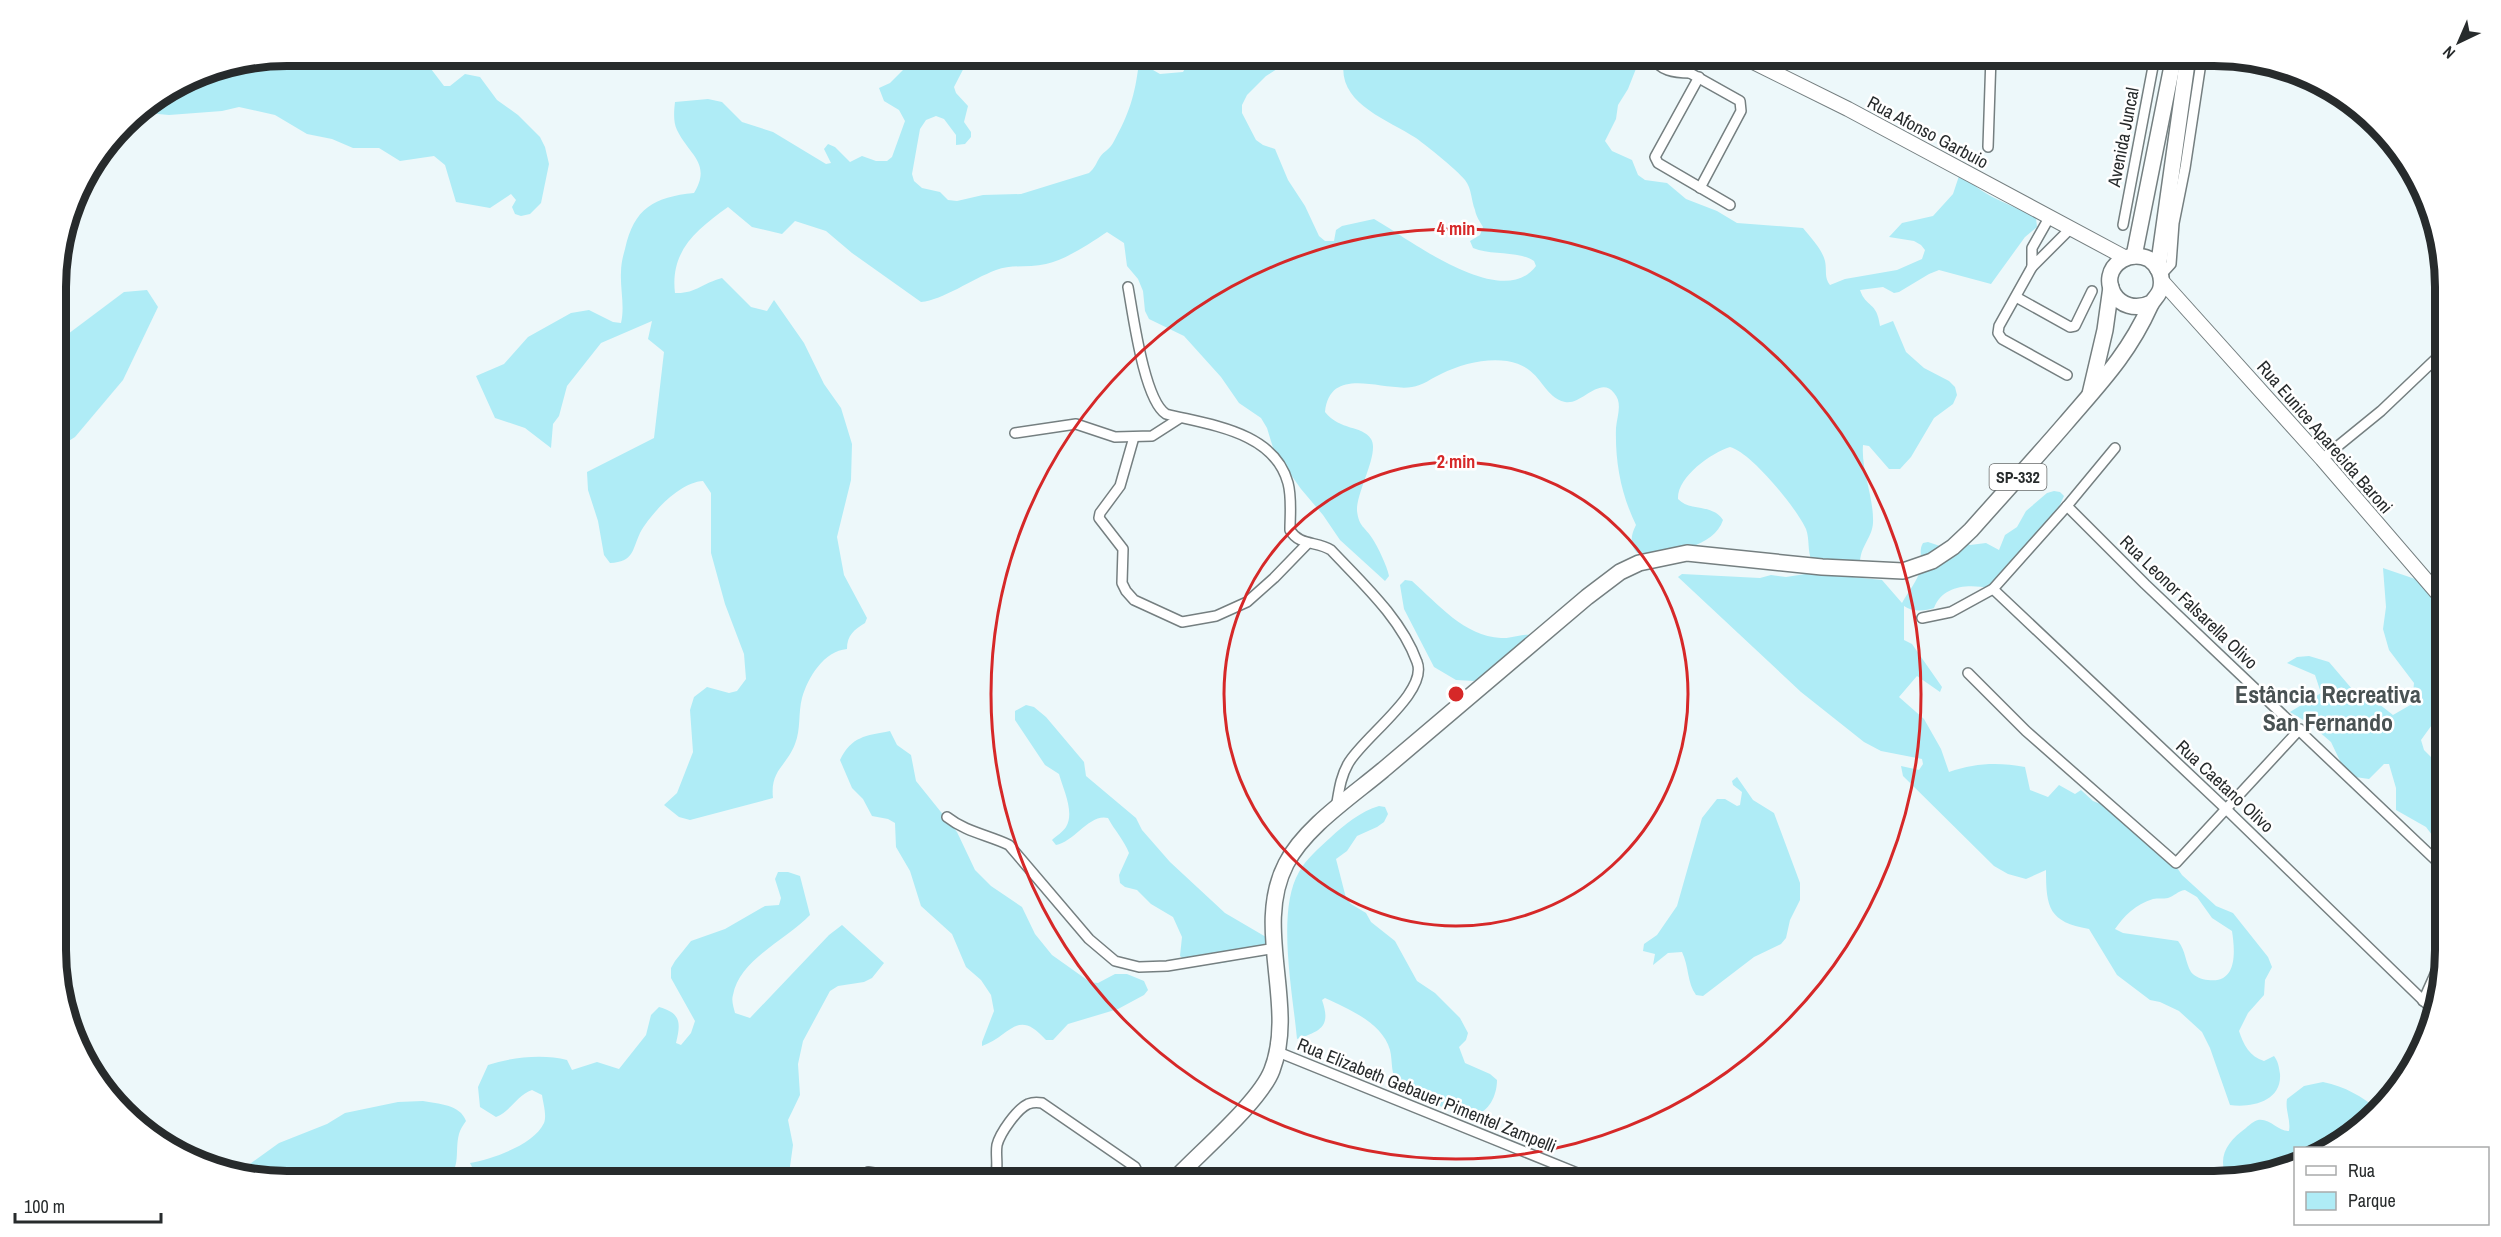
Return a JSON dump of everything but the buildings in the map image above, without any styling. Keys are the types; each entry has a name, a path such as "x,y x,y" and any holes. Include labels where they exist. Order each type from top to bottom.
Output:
{"main road":[{"path":"2124,261 2148,259 2158,284 2135,308 2120,302 2111,287 2110,280 2124,261 2172,66"},
{"name":"SP-332","path":"1183,1171 1260,1090 1272,1071 1278,1052 1280,1031 1274,904 1280,877 1295,850 1336,810 1544,633 1620,572 1657,557 1687,553 1894,572 1932,561 1953,547 1971,530 2089,397 2131,345 2140,330 2158,284 2187,66"},
{"name":"SP-332","path":"2089,397 2105,330 2111,287"}],"street":[{"path":"1660,66 1672,73 1694,75"},
{"path":"1682,66 1740,100 1741,111 1700,188"},
{"name":"Rua Afonso Garbuio","path":"1761,66 1848,109 2070,229 2124,261"},
{"path":"1771,71 1774,66"},
{"path":"1988,147 1991,66"},
{"name":"Avenida Juncal","path":"2123,225 2153,66"},
{"path":"2158,284 2171,264 2174,223 2186,168 2201,66"},
{"path":"1694,75 1655,157 1658,163 1730,205"},
{"path":"2032,267 2032,248 2049,218"},
{"path":"2067,375 2002,339 1998,333 1999,326 2032,267 2070,229"},
{"name":"Rua Eunice Aparecida Baroni","path":"2158,284 2178,297 2435,590"},
{"path":"1128,287 1138,346 1154,401 1160,410 1217,426 1254,440 1270,453 1288,482 1290,530 1295,537 1331,550 1377,599 1401,632 1418,663 1419,669 1412,691 1348,762 1341,779 1336,810"},
{"path":"2016,297 2070,327 2075,326 2092,291"},
{"path":"2322,459 2381,411 2435,360"},
{"path":"1016,433 1076,424 1115,437 1152,436 1180,417"},
{"path":"1134,437 1120,486 1100,513 1099,519 1123,549 1123,587 1134,600 1182,622 1216,616 1257,595 1308,543"},
{"path":"1922,618 1951,612 1993,589 2115,448"},
{"name":"Rua Leonor Falsarella Olivo","path":"2067,506 2145,584 2435,859"},
{"name":"Rua Caetano Olivo","path":"1993,589 2226,808 2427,1005"},
{"path":"1968,674 2026,731 2175,863 2300,729"},
{"path":"947,817 961,828 993,837 1009,845 1089,939 1115,961 1139,967 1167,966 1276,948"},
{"path":"2423,1002 2433,979"},
{"name":"Rua Elizabeth Gebauer Pimentel Zampelli","path":"1278,1052 1572,1171"},
{"path":"997,1171 997,1144 1000,1137 1020,1110 1035,1102 1042,1103 1135,1167 1137,1171"}],"green space":[{"path":"273,66 429,66 444,86 450,86 465,74 480,77 497,100 518,115 540,137 549,164 541,203 530,214 521,216 515,214 512,207 516,200 511,194 490,208 456,202 445,165 434,156 400,161 379,148 353,148 332,139 307,134 275,115 239,107 222,111 169,115 150,113 189,89 244,70"},
{"path":"907,66 965,66 954,87 956,93 968,106 964,122 971,132 971,137 965,144 956,145 956,135 944,119 936,116 926,120 920,129 912,174 914,181 922,188 940,192 948,200 957,201 983,195 1021,194 1089,173 1101,155 1112,145 1123,123 1136,85 1138,66 1146,66 1160,74 1183,72 1186,66 1282,66 1266,76 1247,95 1242,105 1242,113 1256,140 1275,149 1288,180 1305,206 1319,236 1325,241 1334,241 1336,230 1342,226 1374,219 1455,267 1501,281 1521,278 1536,266 1534,261 1520,255 1473,248 1470,241 1480,235 1483,227 1476,214 1465,180 1416,138 1364,107 1347,85 1344,66 1637,66 1628,89 1618,105 1616,119 1605,141 1612,151 1632,160 1638,175 1645,180 1667,183 1686,199 1717,211 1737,223 1803,228 1824,257 1826,277 1830,285 1845,279 1897,270 1922,259 1925,250 1921,245 1914,241 1889,237 1902,223 1933,216 1953,194 1959,176 1964,176 1990,196 2036,218 2037,227 2025,237 1991,284 1939,270 1899,292 1894,293 1883,287 1860,290 1865,300 1874,308 1880,326 1893,321 1906,352 1924,368 1949,381 1955,387 1957,395 1953,404 1934,418 1911,457 1900,469 1889,469 1869,446 1863,445 1873,523 1860,562 1812,561 1806,529 1793,508 1761,470 1739,451 1730,447 1696,467 1683,482 1679,491 1678,499 1683,503 1713,511 1723,520 1718,530 1699,544 1686,548 1637,553 1632,539 1636,525 1626,502 1618,465 1616,428 1619,405 1614,393 1609,388 1603,387 1577,400 1565,402 1550,393 1528,369 1507,361 1490,360 1457,367 1412,387 1347,384 1337,389 1329,397 1325,412 1337,422 1367,435 1373,445 1357,511 1361,524 1374,542 1384,562 1389,576 1385,581 1340,540 1301,489 1274,451 1267,428 1261,418 1239,403 1221,377 1184,336 1149,319 1145,311 1143,291 1138,279 1127,266 1124,243 1107,232 1062,259 1040,265 996,270 939,297 921,302 852,253 826,231 795,221 782,234 752,227 728,207 696,233 681,253 675,278 675,293 688,292 722,278 751,307 767,311 774,300 804,343 824,384 841,408 852,444 851,480 837,537 844,575 867,618 865,623 850,636 847,649 824,660 808,682 801,704 797,738 776,775 773,798 690,820 679,817 664,805 677,793 693,752 690,710 694,697 707,687 729,693 737,691 746,679 744,654 725,604 711,553 711,493 703,481 685,487 659,508 640,533 628,558 610,563 604,555 598,521 588,490 587,472 654,438 664,352 648,339 652,321 601,343 567,386 559,416 553,424 551,448 525,428 495,418 476,376 504,364 528,337 571,313 589,310 613,322 621,323 623,310 621,266 634,224 648,207 668,198 694,193 699,183 700,166 676,127 675,102 708,99 722,102 742,122 773,132 826,164 831,163 824,149 828,144 835,147 850,162 862,156 876,161 887,161 892,157 905,121 899,110 884,101 879,88 890,83"},
{"path":"147,290 158,307 123,380 75,437 66,443 66,336 124,292"},
{"path":"2435,363 2435,387 2433,366"},
{"path":"2060,492 2064,496 2049,528 1989,588 1973,586 1957,588 1943,595 1934,608 1930,609 1915,610 1904,606 1904,640 1912,644 1942,687 1940,692 1917,676 1899,697 1924,719 1941,749 1949,772 1977,765 2015,765 2025,767 2030,790 2048,797 2059,785 2075,794 2081,790 2093,801 2128,815 2167,853 2182,875 2216,906 2233,913 2268,957 2272,967 2265,980 2264,995 2248,1013 2239,1031 2251,1053 2264,1061 2274,1056 2279,1067 2279,1083 2276,1091 2264,1101 2256,1104 2230,1105 2202,1032 2179,1011 2150,1000 2117,975 2089,929 2065,922 2052,911 2047,894 2046,870 2026,879 2008,874 1994,866 1903,776 1901,766 1919,770 1923,764 1922,759 1881,751 1864,742 1801,692 1678,577 1682,574 1760,578 1771,575 1786,577 1812,573 1882,580 1902,603 1920,572 1923,543 1928,542 1940,546 1953,537 1970,545 1986,543 1999,550 2005,535 2017,527 2026,511 2047,493","holes":["2185,890 2197,897 2212,918 2232,931 2234,956 2230,972 2218,980 2198,978 2192,973 2178,941 2123,933 2115,929 2131,911 2147,901 2168,898"]},
{"path":"2383,568 2418,580 2435,594 2435,719 2421,740 2424,750 2435,761 2435,839 2426,827 2396,810 2396,788 2389,764 2384,764 2369,779 2355,777 2341,763 2331,742 2310,724 2290,712 2321,693 2315,675 2287,663 2297,657 2309,656 2329,662 2352,689 2365,693 2393,715 2412,704 2414,683 2389,650 2383,629 2386,607"},
{"path":"1405,580 1412,581 1452,617 1475,631 1501,638 1537,636 1520,655 1474,681 1456,680 1434,667 1404,609 1400,585"},
{"path":"1026,705 1034,707 1046,717 1084,762 1086,776 1136,818 1142,830 1170,862 1225,913 1266,937 1269,942 1268,946 1249,956 1224,963 1199,964 1188,961 1180,956 1182,937 1173,917 1151,904 1137,890 1120,883 1119,875 1129,853 1108,818 1095,820 1063,843 1056,845 1052,840 1065,829 1069,808 1059,774 1045,765 1015,720 1015,711"},
{"path":"890,731 897,745 911,755 916,781 957,832 975,870 991,886 1022,907 1035,934 1052,955 1090,982 1098,983 1115,974 1127,974 1144,981 1148,990 1144,995 1118,1009 1068,1024 1053,1040 1046,1040 1036,1030 1021,1025 982,1046 994,1011 991,995 981,980 966,967 952,934 921,906 910,871 896,847 895,823 872,816 863,799 852,788 840,760 849,746 860,738"},
{"path":"1737,777 1753,800 1774,813 1800,883 1800,900 1790,920 1786,938 1781,944 1754,957 1703,996 1696,995 1682,952 1668,953 1653,965 1655,954 1643,951 1644,944 1657,935 1677,906 1702,818 1717,799 1725,799 1737,806 1740,805 1742,792 1733,785 1732,781"},
{"path":"1379,806 1385,807 1388,814 1384,822 1357,836 1347,851 1336,859 1346,898 1366,913 1371,922 1395,941 1417,981 1435,993 1460,1018 1468,1033 1466,1040 1459,1047 1465,1063 1490,1074 1497,1080 1496,1092 1491,1102 1479,1114 1473,1115 1434,1104 1406,1091 1394,1077 1390,1050 1380,1032 1363,1018 1325,998 1322,1000 1325,1022 1318,1030 1297,1039 1287,930 1292,889 1302,867 1317,850 1353,819"},
{"path":"778,872 800,876 810,915 744,971 732,997 735,1013 750,1018 829,935 842,925 884,963 872,978 864,982 838,986 830,991 803,1041 798,1064 800,1095 788,1120 793,1145 789,1171 474,1171 470,1163 511,1150 522,1144 539,1131 545,1120 542,1095 532,1090 496,1117 480,1107 478,1087 488,1065 517,1058 548,1057 567,1060 572,1070 597,1062 619,1069 646,1035 651,1015 659,1007 672,1012 678,1020 679,1030 676,1043 681,1045 691,1033 695,1021 671,978 671,968 691,941 725,929 765,906 779,905 781,898 775,879"},
{"path":"2323,1082 2353,1093 2372,1104 2337,1134 2314,1147 2294,1147 2294,1156 2285,1159 2257,1167 2225,1171 2223,1157 2225,1151 2233,1139 2250,1124 2262,1120 2289,1131 2287,1099 2304,1086"},
{"path":"423,1101 442,1104 454,1108 463,1115 466,1121 459,1134 453,1171 273,1171 245,1167 279,1143 327,1124 345,1113 398,1102"}],"district":[{"name":"Estância Recreativa San Fernando","path":"2328,708"}]}
